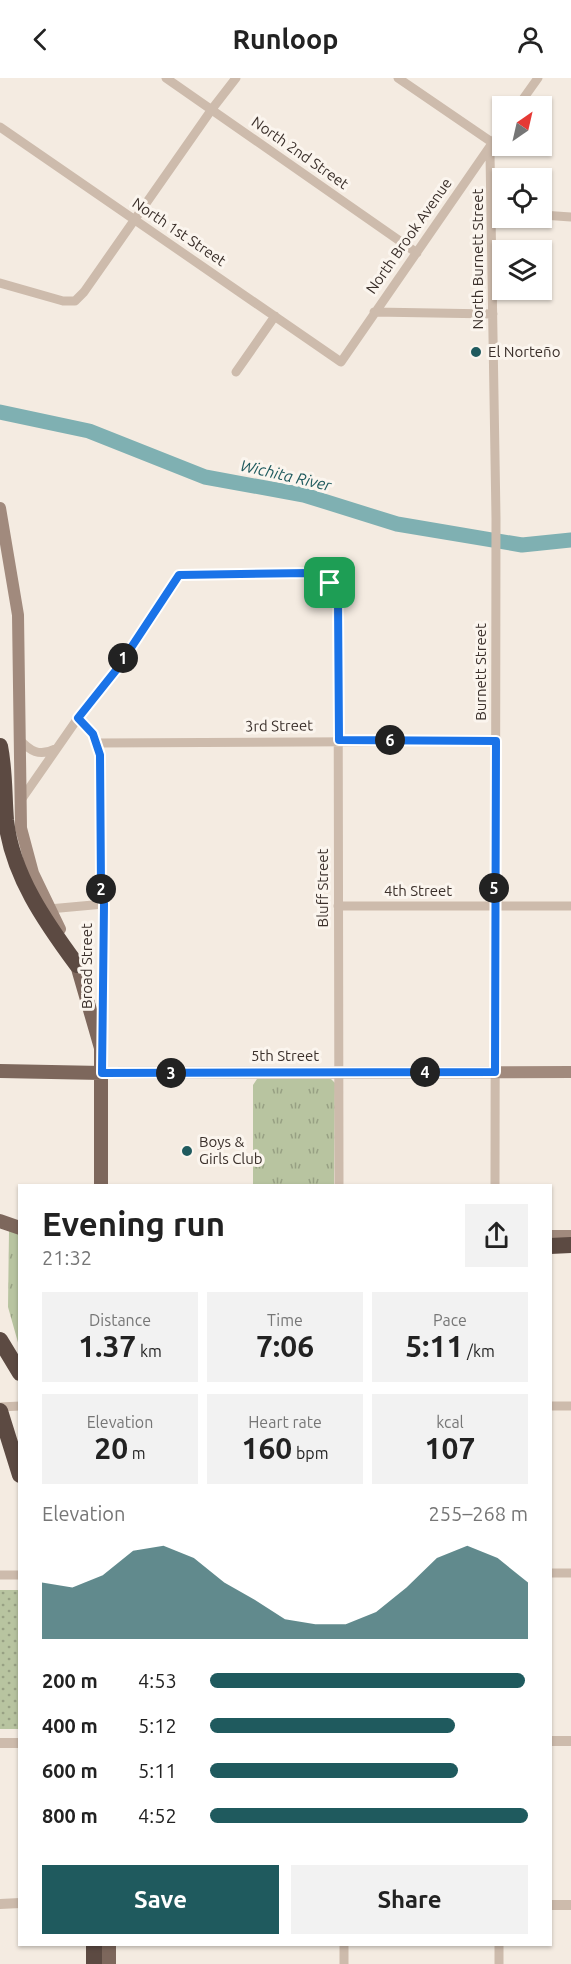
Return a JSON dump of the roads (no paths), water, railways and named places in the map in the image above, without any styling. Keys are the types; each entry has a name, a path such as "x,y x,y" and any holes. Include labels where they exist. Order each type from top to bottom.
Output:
{"highway":[{"path":"0,746 4,769 6,821 13,851 34,902 77,965"},
{"path":"552,1246 571,1245"},
{"path":"0,1340 18,1370"},
{"path":"0,1409 18,1468"},
{"path":"94,1946 94,1964"}],"main road":[{"path":"0,508 18,615 20,802 24,848 49,909 77,965 101,1048"},
{"name":"Broad Street","path":"101,1048 101,1184"},
{"name":"5th Street","path":"0,1071 102,1073 571,1072"},
{"path":"0,1221 18,1227"},
{"path":"552,1236 571,1236"},
{"path":"109,1946 109,1964"}],"street":[{"name":"North 2nd Street","path":"166,78 417,253"},
{"path":"0,283 63,301 75,301 84,292 236,78"},
{"path":"398,78 492,142"},
{"path":"525,96 538,78"},
{"name":"North 1st Street","path":"0,128 341,362"},
{"name":"North Brook Avenue","path":"341,362 492,144"},
{"name":"North Burnett Street","path":"492,147 490,154 492,168"},
{"path":"552,216 571,217"},
{"name":"North Burnett Street","path":"496,518 493,314 497,228"},
{"path":"374,312 493,314"},
{"path":"236,372 275,316"},
{"name":"Burnett Street","path":"495,1184 496,518"},
{"name":"Bluff Street","path":"78,718 117,669 179,575 309,573 321,576 336,592 338,601 339,740 339,1184"},
{"path":"20,802 78,718 98,743"},
{"path":"19,739 33,752 45,754 57,748"},
{"name":"3rd Street","path":"98,743 496,741"},
{"name":"Broad Street","path":"98,743 101,886 104,904 104,1021 101,1048"},
{"path":"49,909 104,904"},
{"name":"4th Street","path":"338,906 571,906"},
{"path":"0,1409 18,1406"},
{"path":"552,1406 571,1406"},
{"path":"552,1573 571,1573"},
{"path":"0,1575 18,1575"},
{"path":"552,1741 571,1741"},
{"path":"0,1743 18,1743"},
{"path":"0,1904 18,1903"},
{"path":"552,1905 571,1905"},
{"path":"344,1946 344,1964"},
{"path":"499,1946 500,1964"}],"waterway":[{"name":"Wichita River","path":"0,412 89,431 205,477 304,495 397,524 522,545 571,540"}],"place":[{"name":"El Norteño","path":"476,352"},
{"name":"Boys & Girls Club","path":"187,1151"}]}
